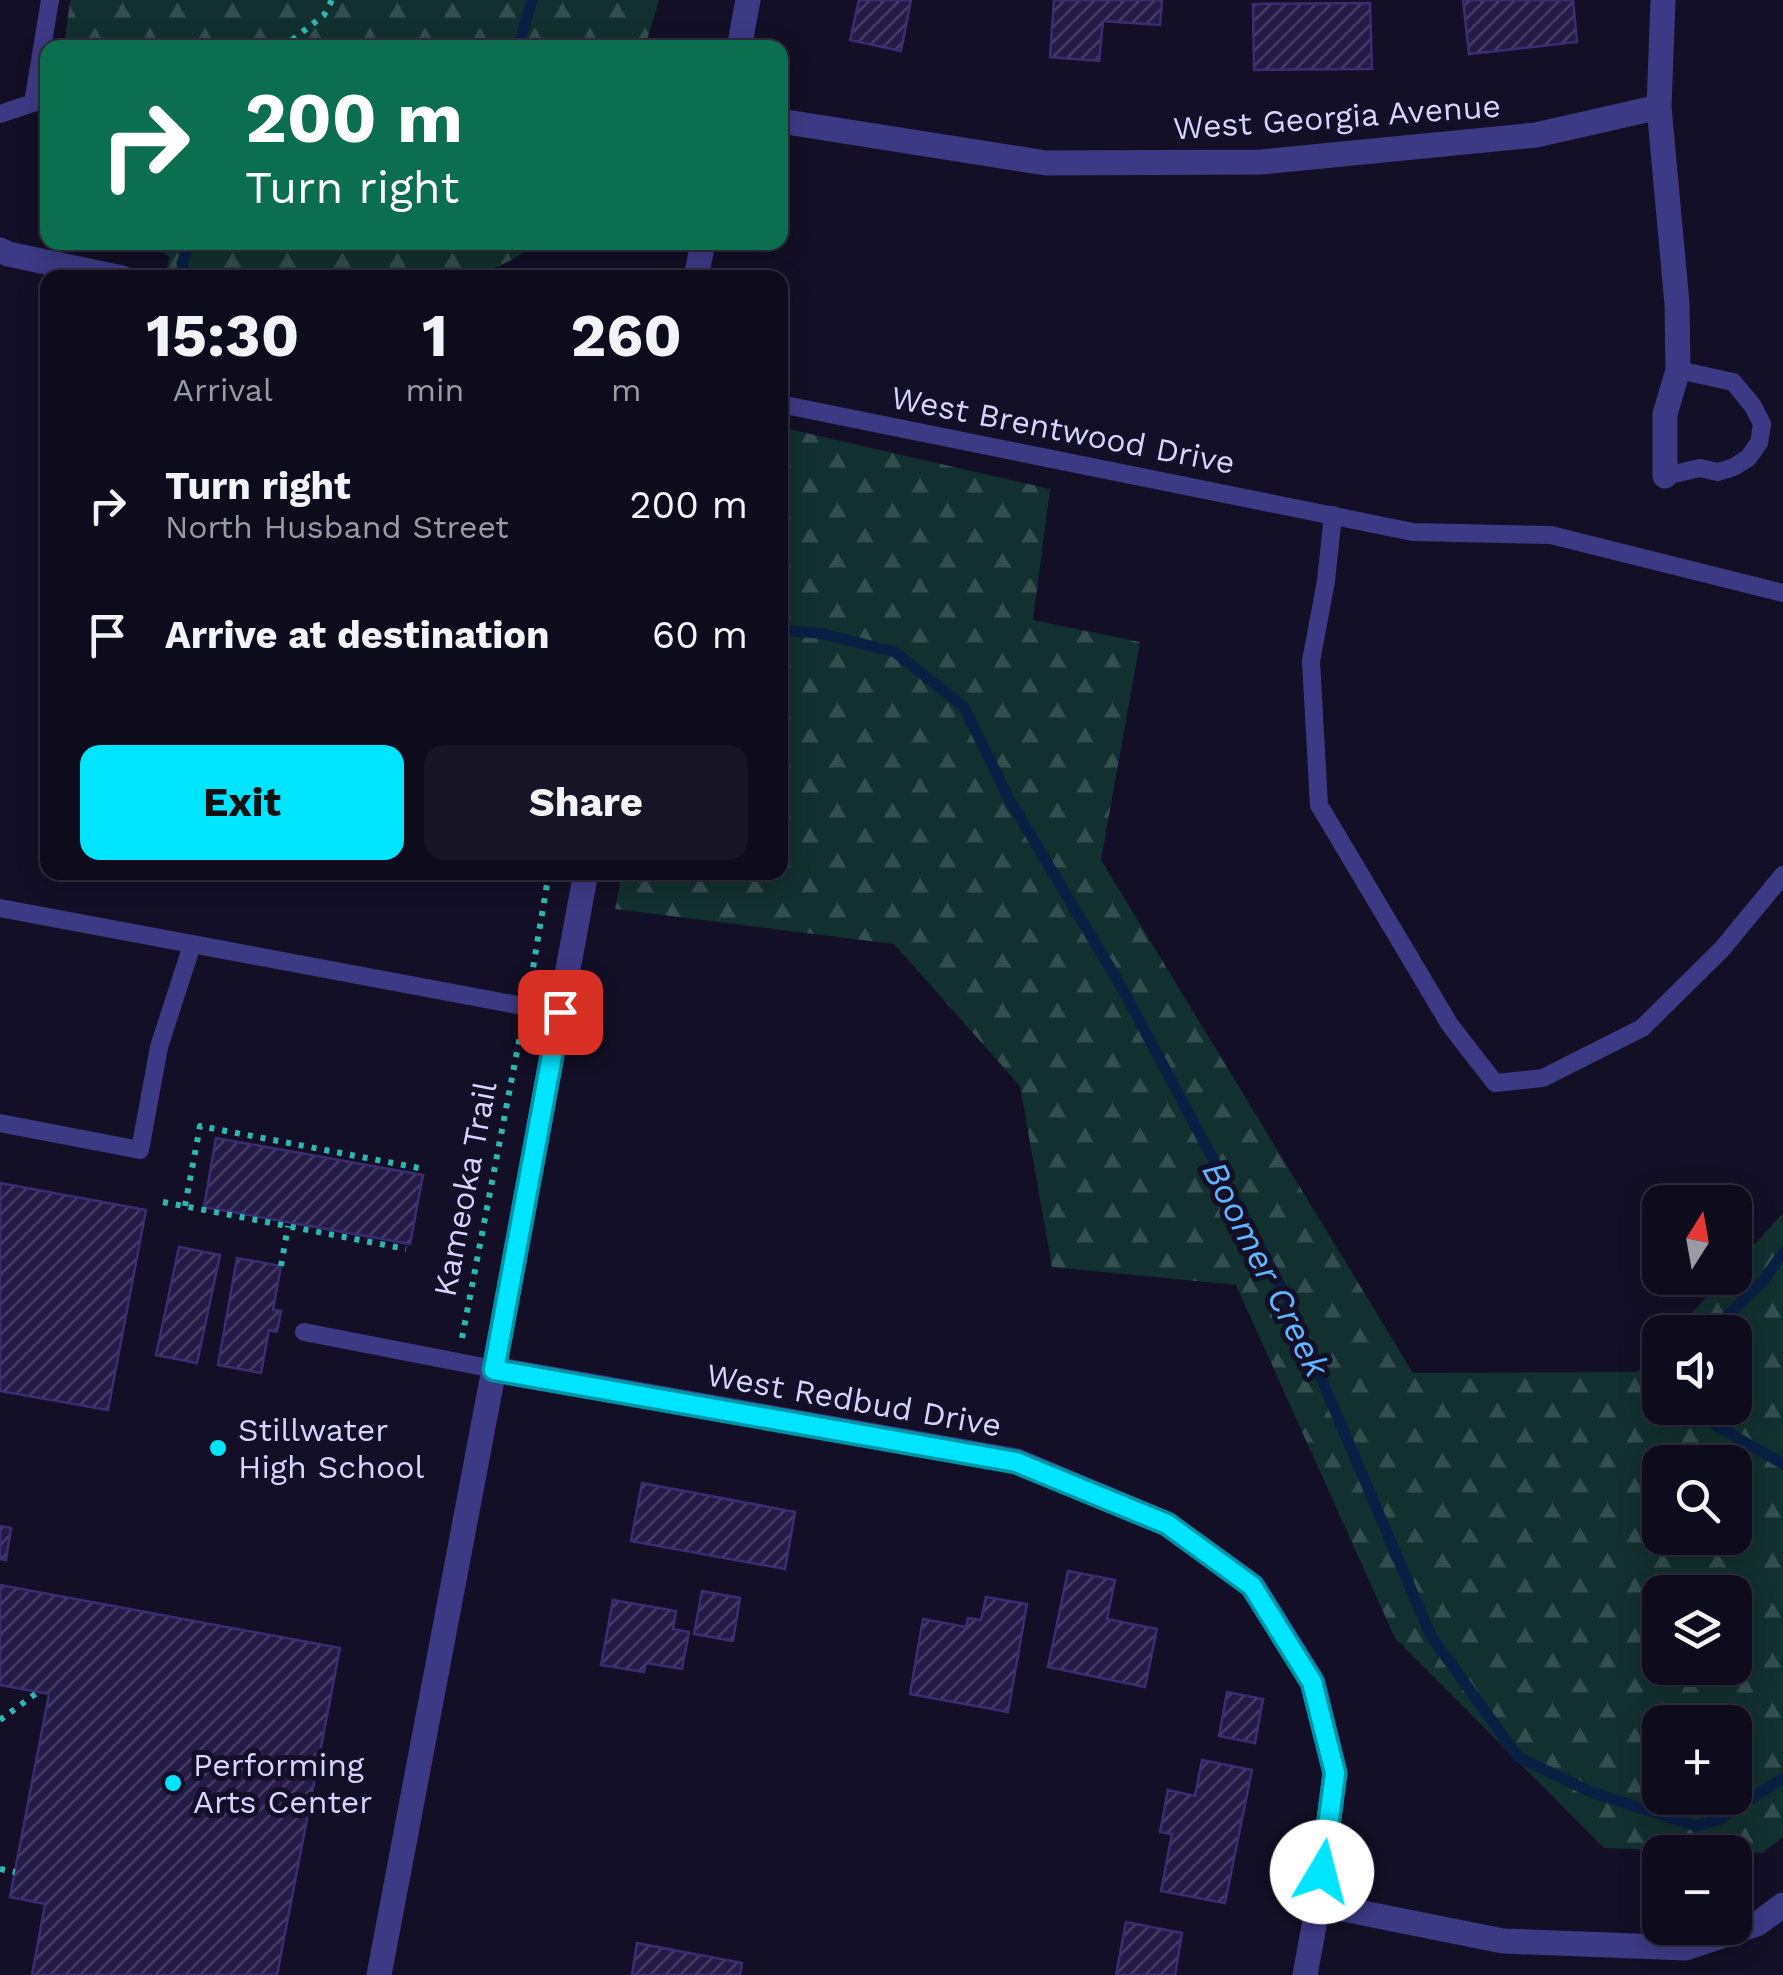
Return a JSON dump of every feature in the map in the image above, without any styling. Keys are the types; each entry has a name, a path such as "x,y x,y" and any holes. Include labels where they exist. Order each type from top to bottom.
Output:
{"street":[{"path":"740,40 748,0"},
{"path":"1663,0 1659,107 1677,304 1678,370 1664,414 1665,476"},
{"name":"West Georgia Avenue","path":"788,123 1046,163 1261,162 1536,136 1659,107"},
{"path":"0,250 84,270"},
{"path":"378,1975 585,880"},
{"name":"West Redbud Drive","path":"494,1370 1016,1462 1167,1524 1252,1586 1312,1682 1335,1773 1305,1975"},
{"path":"1318,1904 1503,1942 1686,1948 1757,1924 1783,1906"}],"lane":[{"path":"43,40 50,0"},
{"path":"0,114 33,103 40,61"},
{"path":"1665,476 1700,468 1718,472 1734,468 1759,443 1762,424 1733,382 1678,370"},
{"name":"West Brentwood Drive","path":"788,406 1413,532 1551,535 1783,592"},
{"path":"1334,515 1311,661 1319,805 1450,1026 1495,1083 1543,1078 1642,1028 1722,948 1783,875"},
{"path":"0,908 560,1012"},
{"path":"0,1123 140,1150 159,1047 192,945"},
{"path":"304,1332 494,1370"}],"path":[{"path":"292,40 324,15 332,0"},
{"name":"Kameoka Trail","path":"462,1338 548,880"},
{"path":"185,1206 200,1126 424,1169"},
{"path":"164,1202 406,1249"},
{"path":"281,1266 288,1226"},
{"path":"0,1720 38,1692"},
{"path":"0,1869 15,1872"}],"green space":[{"path":"70,0 659,0 647,40 65,40"},
{"path":"158,250 528,250 487,270 166,270 170,257"},
{"path":"788,429 1050,489 1033,620 1140,642 1101,860 1413,1373 1637,1372 1642,1367 1642,1425 1752,1425 1752,1315 1690,1315 1708,1295 1752,1295 1752,1247 1783,1213 1783,1837 1762,1853 1752,1853 1752,1835 1642,1835 1642,1849 1604,1848 1395,1638 1236,1285 1052,1267 1020,1086 894,944 615,909 621,880 788,880"}],"building":[{"path":"859,0 911,0 901,51 850,40"},
{"path":"1054,0 1162,0 1160,25 1103,21 1099,61 1050,57"},
{"path":"1463,0 1573,0 1577,42 1469,54"},
{"path":"1370,3 1372,69 1254,70 1253,4"},
{"path":"216,1138 423,1175 410,1244 204,1207"},
{"path":"0,1183 146,1210 108,1410 0,1391"},
{"path":"179,1247 220,1255 197,1363 156,1355"},
{"path":"237,1258 281,1266 273,1310 281,1311 277,1332 269,1330 261,1373 218,1365"},
{"path":"642,1483 795,1512 785,1569 631,1541"},
{"path":"0,1526 11,1528 6,1560 0,1559"},
{"path":"1068,1571 1115,1580 1107,1619 1157,1629 1145,1687 1048,1667"},
{"name":"Performing Arts Center","path":"0,1585 340,1648 277,1975 32,1975 45,1904 10,1897 49,1694 0,1685"},
{"path":"702,1591 740,1598 733,1641 694,1634"},
{"path":"986,1597 1027,1604 1008,1712 910,1694 923,1619 966,1627 968,1618 981,1620"},
{"path":"613,1600 676,1611 673,1629 689,1632 682,1669 646,1663 644,1672 601,1665"},
{"path":"1227,1692 1263,1699 1255,1743 1219,1736"},
{"path":"1202,1760 1252,1770 1225,1903 1161,1891 1172,1834 1160,1832 1168,1790 1195,1796"},
{"path":"1126,1922 1182,1933 1175,1975 1116,1975"},
{"path":"637,1943 742,1963 740,1975 632,1975"}],"waterway":[{"name":"Boomer Creek","path":"520,40 532,0"},
{"name":"Boomer Creek","path":"183,270 188,250"},
{"name":"Boomer Creek","path":"788,631 819,633 895,652 964,707 1009,799 1122,988 1287,1298 1431,1636 1518,1757 1591,1792 1696,1826 1718,1820 1783,1778"},
{"name":"Boomer Creek","path":"1728,1315 1764,1280 1783,1253"},
{"name":"Boomer Creek","path":"1715,1425 1783,1464"}],"place":[{"name":"Stillwater High School","path":"218,1448"},
{"name":"Performing Arts Center","path":"173,1783"}],"route":[{"path":"560,1012 494,1370 1016,1462 1167,1524 1252,1586 1312,1682 1335,1773 1322,1872"}]}
